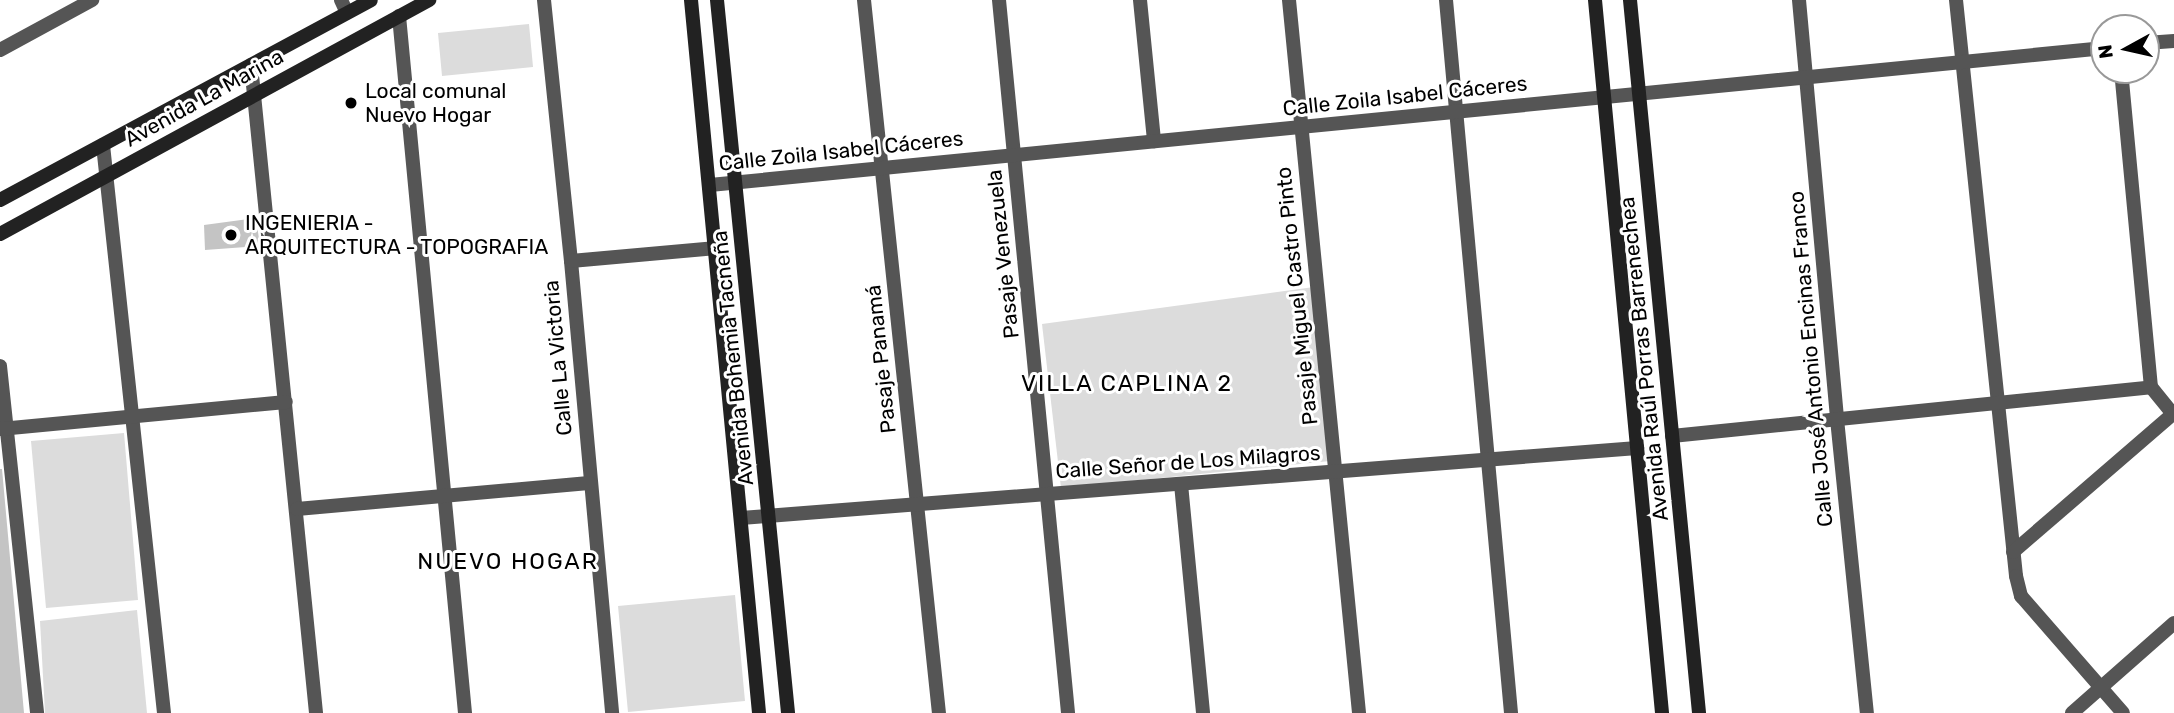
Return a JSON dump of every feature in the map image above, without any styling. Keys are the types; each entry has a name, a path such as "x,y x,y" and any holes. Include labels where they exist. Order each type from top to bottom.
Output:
{"street":[{"path":"0,50 92,0"},
{"name":"Avenida La Marina","path":"0,200 251,65 344,6 371,0"},
{"name":"Avenida La Marina","path":"0,233 429,0"},
{"name":"Calle La Victoria","path":"544,0 612,713"},
{"name":"Avenida Bohemia Tacneña","path":"691,0 759,713"},
{"name":"Avenida Bohemia Tacneña","path":"717,0 788,713"},
{"name":"Pasaje Panamá","path":"864,0 939,713"},
{"name":"Pasaje Venezuela","path":"999,0 1068,713"},
{"path":"1140,0 1154,141"},
{"name":"Pasaje Miguel Castro Pinto","path":"1289,0 1359,713"},
{"path":"1446,0 1511,713"},
{"name":"Avenida Raúl Porras Barrenechea","path":"1595,0 1662,713"},
{"name":"Avenida Raúl Porras Barrenechea","path":"1630,0 1699,713"},
{"name":"Calle José Antonio Encinas Franco","path":"1799,0 1867,713"},
{"path":"1956,0 1996,403 2013,552 2021,596 2123,713"},
{"path":"399,16 465,713"},
{"name":"Calle Zoila Isabel Cáceres","path":"710,185 2090,49"},
{"path":"251,65 316,712 299,713"},
{"path":"2013,552 2174,414 2151,387 2123,84"},
{"path":"103,145 164,713"},
{"path":"571,261 716,248"},
{"path":"0,366 3,429 37,713"},
{"path":"1672,436 2151,387"},
{"path":"3,429 286,402"},
{"name":"Calle Señor de Los Milagros","path":"741,518 1637,449"},
{"path":"297,509 589,483"},
{"path":"1181,484 1203,713"},
{"path":"2072,713 2174,623"}],"shaded area":[{"path":"529,24 533,67 442,76 438,33"},
{"path":"1314,287 1330,461 1061,488 1042,324"},
{"path":"124,433 138,600 46,608 31,441"},
{"path":"735,595 745,701 628,712 618,606"},
{"path":"137,610 147,713 45,713 40,621"}],"building":[{"name":"INGENIERIA - ARQUITECTURA - TOPOGRAFIA","path":"256,218 260,246 205,250 204,225"},
{"path":"2,469 24,713 0,713"}],"place":[{"name":"Local comunal Nuevo Hogar","path":"351,103"},
{"name":"INGENIERIA - ARQUITECTURA - TOPOGRAFIA","path":"231,235"}],"district":[{"name":"VILLA CAPLINA 2","path":"1127,383"},
{"name":"NUEVO HOGAR","path":"508,561"}]}
